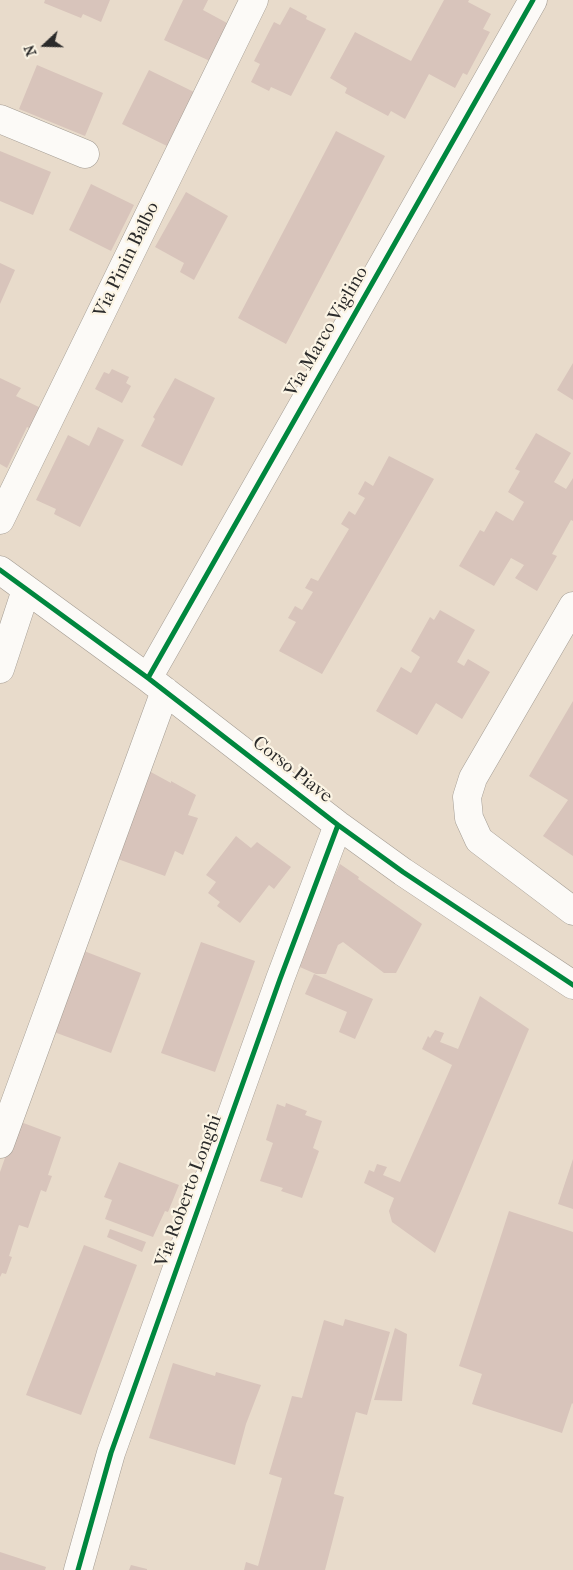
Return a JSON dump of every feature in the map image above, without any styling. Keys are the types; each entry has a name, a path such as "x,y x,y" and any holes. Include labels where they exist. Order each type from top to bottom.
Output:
{"street":[{"name":"Via Pinin Balbo","path":"0,520 254,0"},
{"name":"Via Marco Viglino","path":"157,685 532,0"},
{"path":"0,120 85,154"},
{"name":"Corso Piave","path":"0,570 157,685 338,825 403,872 573,985"},
{"path":"0,669 26,590"},
{"path":"573,606 473,778 468,797 469,818 479,840 573,911"},
{"path":"0,1144 157,685"},
{"name":"Via Roberto Longhi","path":"78,1570 111,1453 280,979 338,825"}],"building":[{"path":"45,0 110,0 101,22 83,14 81,18 44,3"},
{"path":"183,0 208,0 203,10 227,23 210,61 164,40"},
{"path":"444,0 469,0 468,2 491,14 483,29 490,32 467,75 463,73 455,88 429,74 405,119 391,111 388,116 345,93 347,88 330,78 355,32 411,61"},
{"path":"290,7 307,16 306,19 326,29 291,96 271,87 269,91 251,82 260,64 254,61 274,22 280,25"},
{"path":"37,65 103,93 85,136 19,109"},
{"path":"149,70 194,92 167,146 122,124"},
{"path":"336,131 385,156 286,344 238,318"},
{"path":"0,151 51,172 33,215 0,201"},
{"path":"91,184 134,205 111,251 69,230"},
{"path":"186,192 228,216 194,280 180,272 184,263 155,247"},
{"path":"0,263 15,270 0,304"},
{"path":"573,363 573,400 557,390"},
{"path":"112,369 129,377 126,383 131,386 122,403 95,389 104,372 109,374"},
{"path":"0,378 21,388 16,396 43,409 33,430 27,427 7,468 0,464"},
{"path":"175,378 215,398 182,466 141,446 155,419 153,417"},
{"path":"98,427 124,440 80,527 54,514 56,509 36,500 68,435 89,446"},
{"path":"536,433 571,453 554,482 566,489 573,478 573,521 571,520 552,554 557,556 537,591 515,578 524,565 511,558 494,586 459,566 480,530 484,532 496,511 513,521 524,502 508,492 520,471 515,469"},
{"path":"389,456 434,479 322,674 279,651 296,622 288,618 295,606 302,610 313,592 305,588 311,578 318,581 349,529 341,524 349,511 355,515 365,498 358,494 365,481 373,486"},
{"path":"440,610 475,630 457,662 464,666 468,659 490,672 462,719 436,703 417,735 376,711 401,667 411,673 420,657 411,651 430,617 434,620"},
{"path":"573,701 573,856 543,836 568,800 529,776"},
{"path":"149,771 196,795 188,815 198,818 183,855 175,851 165,876 115,858"},
{"path":"236,836 251,848 257,842 291,867 274,889 269,885 240,923 217,906 220,902 208,893 216,882 206,875"},
{"path":"340,864 422,924 396,973 384,973 343,942 338,945 326,974 316,974 295,965"},
{"path":"201,942 255,961 215,1072 161,1053"},
{"path":"84,951 141,973 111,1053 54,1032"},
{"path":"314,974 373,999 355,1039 339,1032 347,1012 305,994"},
{"path":"480,996 529,1029 435,1253 392,1222 389,1211 394,1198 364,1183 369,1170 374,1172 377,1164 387,1167 383,1175 400,1182 452,1065 422,1049 428,1036 430,1038 435,1030 444,1033 440,1042 458,1049"},
{"path":"286,1103 307,1111 305,1115 322,1121 313,1148 319,1151 302,1198 281,1191 283,1188 260,1181 273,1143 266,1140 277,1104 285,1107"},
{"path":"18,1121 61,1137 48,1175 52,1176 46,1192 41,1190 28,1228 19,1225 9,1256 12,1257 6,1274 2,1273 0,1277 0,1172"},
{"path":"573,1159 573,1209 558,1204"},
{"path":"119,1162 179,1185 168,1212 165,1211 153,1237 105,1219 112,1200 104,1197"},
{"path":"509,1211 573,1232 573,1404 562,1433 472,1404 482,1374 459,1366"},
{"path":"110,1229 146,1242 142,1252 107,1237"},
{"path":"84,1245 137,1265 81,1415 26,1395"},
{"path":"345,1319 390,1332 367,1415 356,1412 334,1494 344,1497 325,1570 244,1570 246,1562 258,1566 282,1478 269,1474 292,1396 302,1398 324,1320 343,1326"},
{"path":"395,1328 407,1334 402,1401 374,1400"},
{"path":"173,1363 215,1376 216,1372 261,1385 246,1424 235,1465 149,1438"},
{"path":"0,1552 46,1567 45,1570 0,1570"},
{"path":"131,1565 147,1569 147,1570 129,1570"}],"cycle path":[{"path":"148,678 533,0"},
{"path":"0,570 148,678 338,825 403,872 573,985"},
{"path":"78,1570 111,1453 280,979 338,825"}]}
